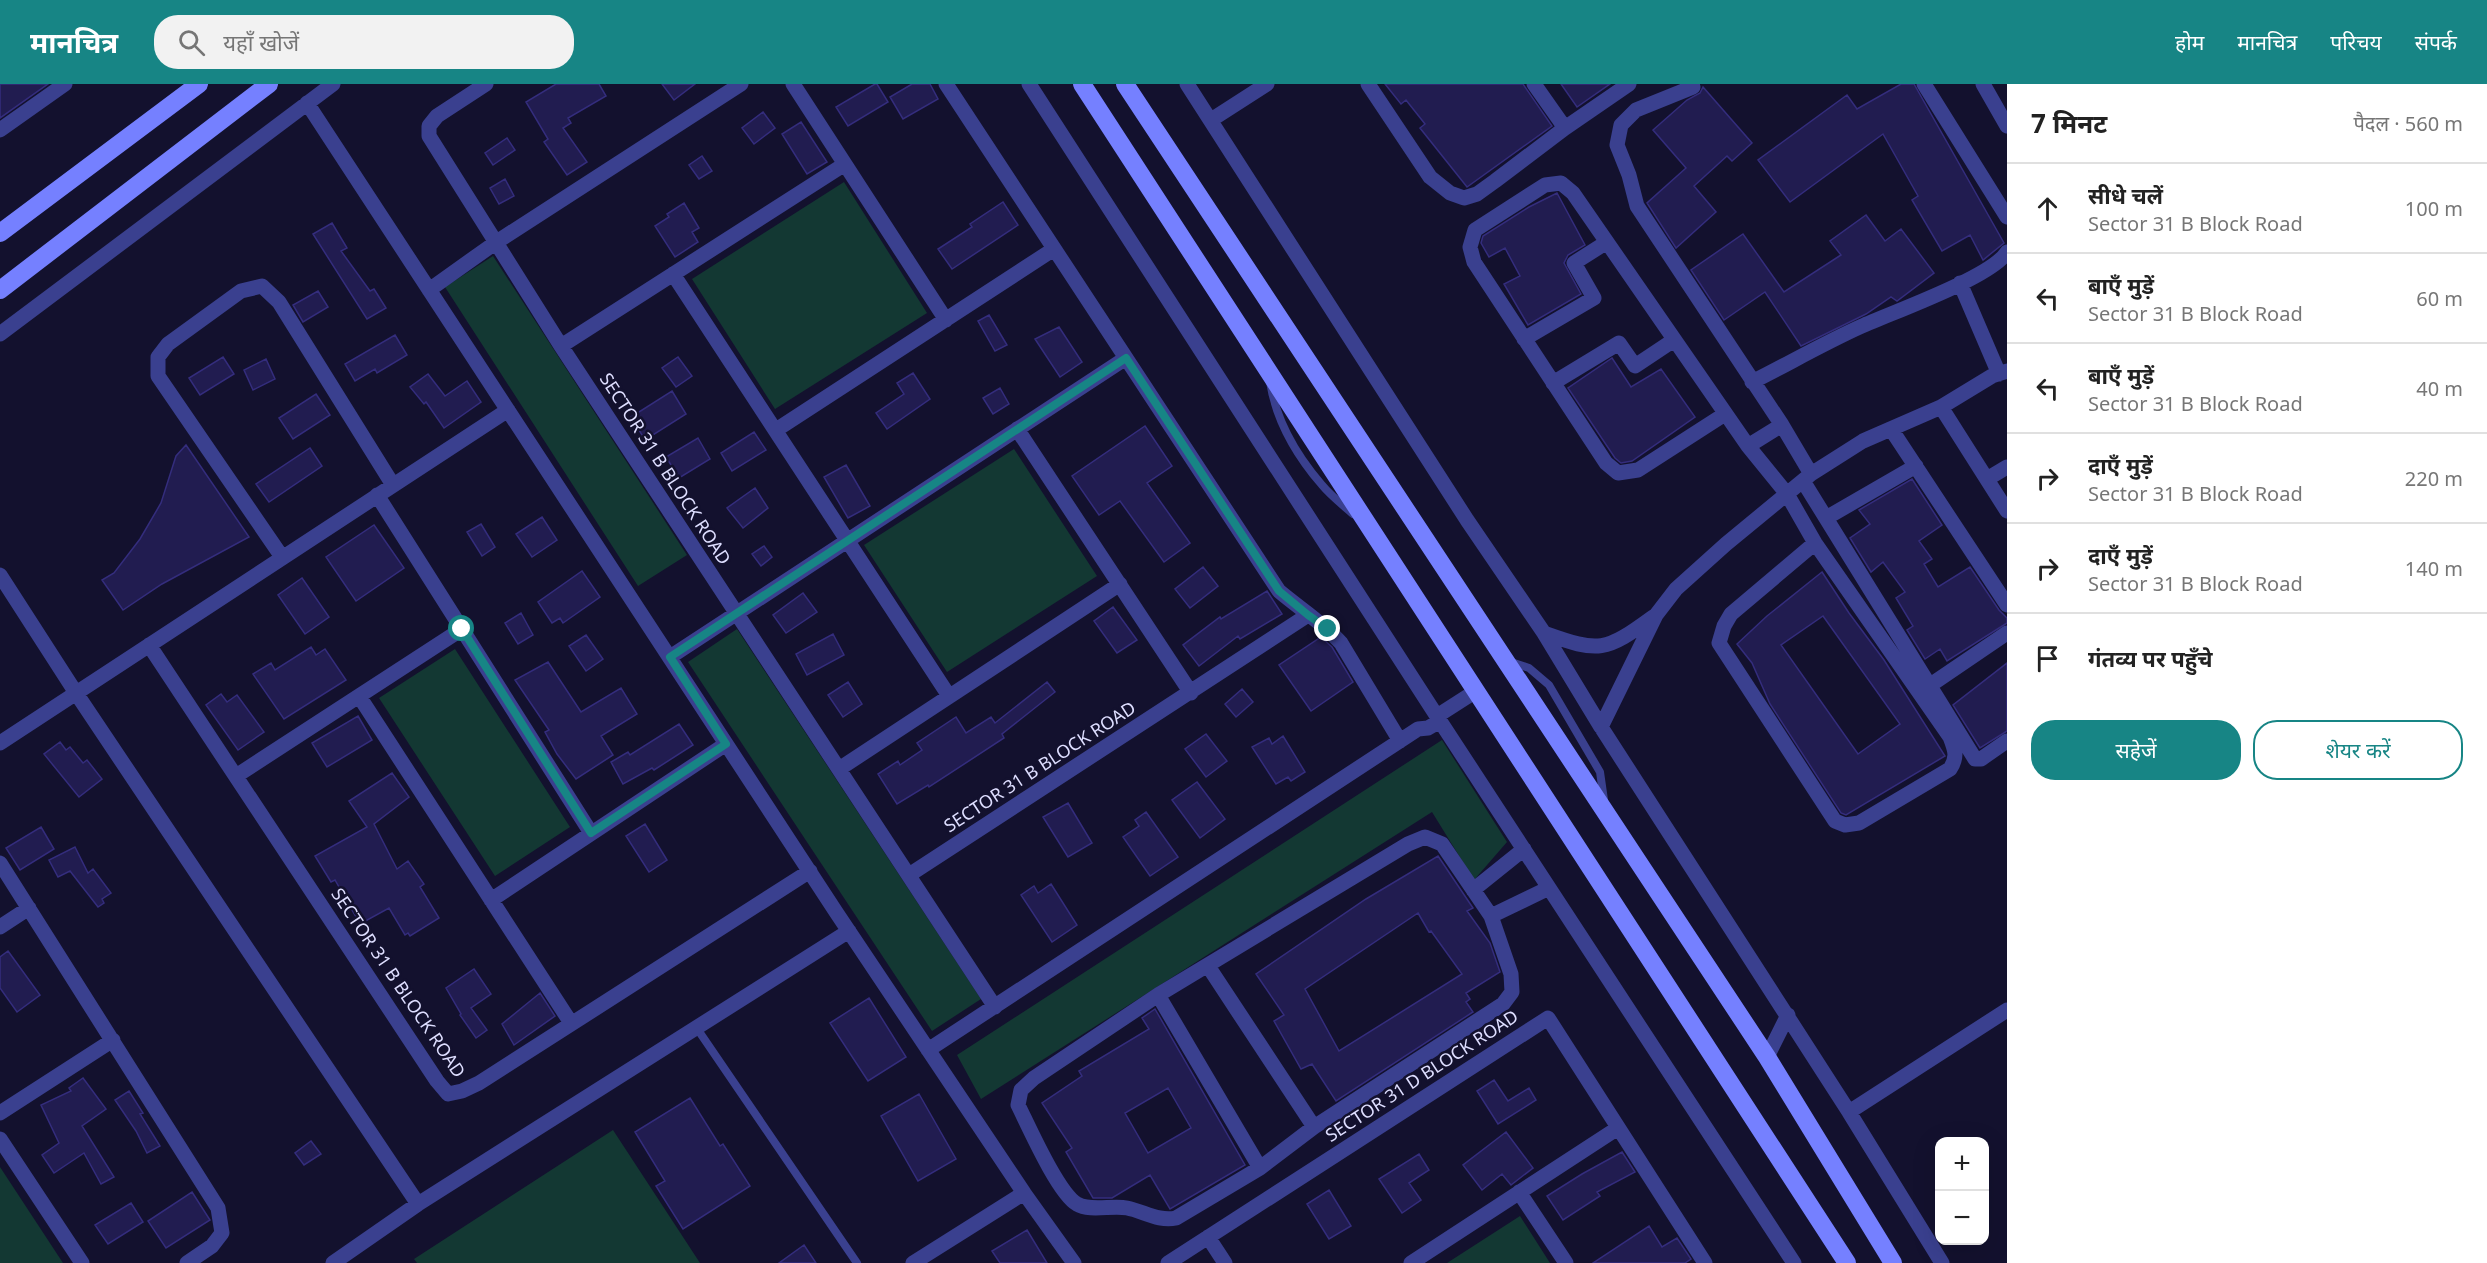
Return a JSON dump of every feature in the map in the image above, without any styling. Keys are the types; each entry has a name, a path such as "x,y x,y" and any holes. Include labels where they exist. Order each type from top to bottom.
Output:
{"street":[{"path":"0,130 65,84"},
{"path":"0,233 199,84"},
{"path":"0,290 269,84"},
{"path":"0,334 333,84"},
{"name":"SECTOR 31 B BLOCK ROAD","path":"486,84 437,116 429,126 429,136 561,346 995,1007"},
{"path":"429,290 495,243 741,84"},
{"path":"793,84 946,320"},
{"path":"946,84 1279,591 1328,629 1341,643 1400,741"},
{"path":"1029,84 1437,717 1794,1263"},
{"path":"1083,84 1847,1263"},
{"path":"1125,84 1767,1057 1893,1263"},
{"path":"1187,84 1467,520 1544,633 1601,727 1788,1015 1942,1263"},
{"path":"1211,120 1267,84"},
{"path":"1368,84 1430,177 1450,193 1464,198 1477,194 1565,128 1629,84"},
{"path":"1534,84 1565,128"},
{"path":"1924,84 2007,217"},
{"path":"1983,84 2007,126"},
{"path":"1693,87 1636,110 1621,125 1617,145 1629,175 1636,206 1782,425 1826,519 1975,759 1981,759 2007,741"},
{"path":"307,104 836,912 1024,1193 1074,1263"},
{"path":"561,346 845,164"},
{"path":"1725,414 1638,470 1618,473 1606,463 1474,262 1470,247 1474,230 1545,185 1561,183 1573,193 1725,414 1787,494 1815,543 1950,737 1955,750 1955,761 1950,769 1859,823 1845,825 1835,821 1719,643 1724,626 1731,614 1815,543"},
{"path":"1524,339 1594,298 1574,263 1607,242"},
{"path":"776,430 1054,249"},
{"path":"1752,382 1860,327 1982,274 2002,261 2007,252"},
{"path":"674,274 949,696"},
{"path":"1601,727 1656,615 1676,589 1807,477 1863,441 1941,407 2003,372 1960,283"},
{"path":"282,557 158,376 158,357 168,344 241,291 262,286 279,302 393,485"},
{"path":"1553,383 1619,343 1635,366 1674,340"},
{"path":"670,657 1126,358"},
{"path":"1941,407 2007,510"},
{"path":"0,742 507,410"},
{"path":"1748,446 1782,425"},
{"path":"1017,429 1191,693"},
{"path":"1891,429 2007,605"},
{"path":"1826,519 1916,466"},
{"path":"1987,479 2007,467"},
{"path":"378,495 591,833"},
{"path":"0,575 76,693 418,1204"},
{"path":"839,769 1120,584"},
{"name":"SECTOR 31 B BLOCK ROAD","path":"909,875 1308,615"},
{"path":"1544,633 1583,647 1606,646 1625,637 1656,615"},
{"path":"236,776 462,629"},
{"path":"1929,686 2007,633"},
{"name":"SECTOR 31 B BLOCK ROAD","path":"149,645 437,1081 448,1094 462,1091 478,1083 810,871"},
{"path":"928,1050 1418,729 1423,719 1437,717 1476,691"},
{"path":"359,696 571,1023"},
{"path":"491,900 726,744"},
{"path":"1425,837 1442,844 1473,890 1491,916 1511,974 1512,992 1503,1004 1314,1127 1260,1167 1176,1218 1169,1219 1116,1206 1095,1208 1078,1204 1065,1192 1018,1105 1021,1090 1034,1078 1158,995 1408,844 1425,837"},
{"path":"1473,890 1524,849"},
{"path":"0,863 218,1208 222,1233 212,1246 187,1263"},
{"path":"1491,916 1549,888"},
{"path":"0,927 28,908"},
{"path":"333,1263 418,1204 849,931"},
{"path":"1208,966 1314,1127"},
{"path":"1158,995 1260,1167"},
{"path":"1849,1112 2007,1010"},
{"path":"1767,1057 1788,1015"},
{"name":"SECTOR 31 D BLOCK ROAD","path":"1168,1263 1548,1018 1705,1263"},
{"path":"0,1113 113,1040"},
{"path":"1411,1263 1618,1128"},
{"path":"0,1139 82,1263"},
{"path":"1519,1192 1566,1263"},
{"path":"913,1263 1024,1193"},
{"path":"1208,1237 1225,1263"}],"lane":[{"path":"696,1027 857,1263"}],"green space":[{"path":"844,182 927,313 775,409 692,279"},
{"path":"493,256 687,555 638,586 445,287"},
{"path":"1014,449 1097,576 947,672 864,545"},
{"path":"737,629 981,999 932,1031 688,662"},
{"path":"455,649 570,827 495,876 379,698"},
{"path":"1442,740 1507,842 1474,880 1432,812 981,1099 957,1055"},
{"path":"613,1130 700,1263 417,1263 414,1259"},
{"path":"0,1167 63,1263 0,1263"},
{"path":"1520,1216 1550,1263 1447,1263"}],"building":[{"path":"0,84 48,84 0,118"},
{"path":"556,84 599,84 606,96 568,118 571,123 563,128 587,162 567,175 544,142 548,139 526,102"},
{"path":"662,84 695,84 674,100"},
{"path":"875,84 888,102 848,126 836,107"},
{"path":"912,84 930,84 938,99 903,119 890,97"},
{"path":"1385,84 1523,84 1552,126 1467,187 1420,128 1425,124 1406,100 1401,104"},
{"path":"1561,84 1610,84 1577,107"},
{"path":"1901,84 1914,84 2004,243 1983,260 1970,235 1942,251 1912,200 1918,196 1883,134 1790,202 1758,160 1847,95 1857,109"},
{"path":"1703,87 1752,143 1732,161 1727,156 1694,186 1716,212 1676,248 1647,203 1686,168 1653,130 1687,100 1700,93"},
{"path":"763,112 775,128 754,144 742,128"},
{"path":"801,122 827,162 807,174 782,134"},
{"path":"507,138 515,150 493,165 485,153"},
{"path":"702,156 712,171 699,179 689,165"},
{"path":"505,179 514,196 499,204 490,188"},
{"path":"1557,193 1585,245 1568,255 1564,263 1581,294 1528,325 1504,284 1520,276 1505,248 1489,257 1481,243 1483,236 1529,207"},
{"path":"1003,202 1018,225 952,269 938,249 972,227 970,224"},
{"path":"684,203 699,228 692,232 698,242 675,257 655,226 669,217 667,214"},
{"path":"1866,215 1885,241 1901,229 1934,273 1897,301 1891,297 1866,314 1801,346 1765,292 1724,320 1691,270 1743,234 1784,292 1841,255 1830,241"},
{"path":"332,223 347,248 341,251 370,291 374,289 386,308 367,319 313,234"},
{"path":"318,291 328,307 303,322 293,305"},
{"path":"989,315 1007,345 995,351 978,321"},
{"path":"1059,327 1082,362 1060,377 1035,339"},
{"path":"395,335 407,355 377,373 375,369 355,381 345,364"},
{"path":"223,357 234,374 200,395 189,378"},
{"path":"678,357 692,376 676,387 662,368"},
{"path":"1612,358 1631,387 1661,369 1695,417 1632,461 1621,463 1615,458 1568,388"},
{"path":"266,359 275,379 253,390 244,370"},
{"path":"913,373 930,399 887,429 876,413 904,394 897,383"},
{"path":"428,374 445,396 467,381 481,402 444,428 426,402 424,404 410,387"},
{"path":"1000,388 1009,404 993,414 983,398"},
{"path":"672,391 686,414 645,440 631,417"},
{"path":"316,394 330,415 293,439 279,418"},
{"path":"1145,426 1172,466 1147,483 1190,543 1164,562 1120,501 1099,515 1072,476"},
{"path":"754,432 766,450 732,471 721,453"},
{"path":"698,438 710,459 679,478 666,457"},
{"path":"186,445 249,537 162,584 123,610 102,580 114,573 140,539 161,503 176,456"},
{"path":"310,448 322,466 269,502 256,484"},
{"path":"846,465 870,506 848,518 824,477"},
{"path":"1912,479 1942,525 1919,541 1932,559 1924,564 1938,587 1970,567 2007,618 2007,623 1947,661 1940,649 1925,659 1907,630 1913,626 1896,598 1905,592 1883,562 1871,572 1850,538 1870,524 1859,510"},
{"path":"755,488 768,508 743,528 727,508"},
{"path":"542,517 557,540 532,557 516,534"},
{"path":"481,524 495,547 482,556 467,532"},
{"path":"374,525 404,568 356,601 326,557"},
{"path":"764,546 772,557 761,566 752,554"},
{"path":"1203,567 1218,586 1190,608 1175,589"},
{"path":"582,571 600,597 563,623 560,618 552,623 538,602"},
{"path":"1822,572 1884,660 1945,756 1846,815 1841,813 1770,704 1752,663 1737,644 1767,616","holes":["1823,616 1900,724 1858,754 1781,645"]},
{"path":"302,578 329,617 305,634 278,595"},
{"path":"1267,591 1282,614 1240,639 1238,636 1199,666 1183,645 1220,617 1221,619"},
{"path":"803,593 817,612 786,633 773,615"},
{"path":"1113,607 1137,640 1117,653 1094,621"},
{"path":"521,613 533,635 518,644 505,623"},
{"path":"833,634 844,655 807,675 796,654"},
{"path":"586,635 603,659 586,671 569,646"},
{"path":"1321,637 1332,647 1353,682 1311,711 1279,665"},
{"path":"311,647 316,655 325,649 346,680 284,719 253,674 271,663 275,670"},
{"path":"548,662 581,712 621,688 637,714 601,736 613,755 576,779 557,754 545,732 549,730 515,680"},
{"path":"2007,663 2007,731 1980,748 1953,705"},
{"path":"848,682 862,704 843,717 828,695"},
{"path":"1047,682 1055,692 1002,734 1004,738 929,787 928,785 897,804 878,774 898,761 900,765 922,750 917,743 956,717 966,733 991,717 995,723"},
{"path":"1242,689 1253,702 1236,717 1225,704"},
{"path":"221,694 227,702 237,695 264,732 238,750 206,705"},
{"path":"358,716 372,740 327,767 312,743"},
{"path":"679,724 693,745 654,770 652,768 623,784 611,762 628,752 630,755"},
{"path":"1206,734 1227,761 1206,777 1185,749"},
{"path":"1283,736 1305,772 1291,781 1288,777 1276,784 1252,747 1269,738 1272,744"},
{"path":"60,742 66,750 70,747 83,763 87,760 102,779 79,797 44,754"},
{"path":"392,773 409,797 374,824 397,869 408,861 424,884 420,887 439,918 410,936 408,933 405,935 389,908 360,924 335,880 331,882 315,856 367,827 349,801"},
{"path":"1197,782 1225,819 1200,838 1172,800"},
{"path":"1068,803 1092,843 1068,857 1043,817"},
{"path":"1146,812 1178,857 1150,876 1123,837 1139,826 1135,820"},
{"path":"645,824 667,860 649,872 626,836"},
{"path":"41,827 54,849 20,870 6,848"},
{"path":"75,847 88,873 93,869 111,893 102,899 104,903 98,907 70,871 58,877 49,860"},
{"path":"1438,856 1473,908 1467,911 1490,943 1500,972 1466,993 1470,999 1466,1002 1473,1012 1336,1101 1312,1064 1301,1069 1274,1021 1284,1015 1256,974 1366,899","holes":["1418,913 1429,932 1431,931 1462,974 1339,1051 1305,989"]},
{"path":"1051,884 1077,925 1052,942 1021,895 1034,886 1038,893"},
{"path":"8,951 40,995 17,1012 0,988 0,957"},
{"path":"474,969 491,994 471,1008 487,1030 476,1038 460,1015 446,988"},
{"path":"540,993 555,1016 514,1045 502,1024"},
{"path":"869,998 906,1057 868,1081 830,1023"},
{"path":"1155,1009 1245,1165 1170,1209 1150,1175 1112,1198 1093,1198 1066,1152 1072,1148 1042,1103 1082,1076 1079,1071 1149,1029 1142,1018","holes":["1168,1088 1191,1128 1148,1153 1125,1113"]},
{"path":"83,1078 106,1109 82,1126 114,1177 101,1184 84,1153 54,1173 42,1155 59,1143 41,1105 71,1091 69,1088"},
{"path":"1494,1080 1508,1101 1529,1088 1536,1100 1498,1124 1477,1091"},
{"path":"129,1091 160,1146 147,1153 136,1131 115,1100"},
{"path":"919,1094 956,1159 918,1181 881,1116"},
{"path":"690,1098 720,1146 723,1144 750,1186 683,1229 656,1186 665,1181 635,1132"},
{"path":"1506,1132 1533,1168 1511,1185 1502,1174 1482,1190 1463,1165"},
{"path":"311,1141 321,1154 304,1165 295,1153"},
{"path":"1622,1152 1635,1172 1597,1192 1600,1196 1563,1220 1547,1196"},
{"path":"1419,1154 1429,1170 1409,1183 1421,1200 1402,1213 1379,1179"},
{"path":"1329,1190 1351,1226 1329,1239 1307,1204"},
{"path":"192,1192 210,1220 166,1248 148,1221"},
{"path":"131,1203 143,1222 108,1244 95,1225"},
{"path":"1649,1226 1662,1247 1677,1238 1691,1259 1685,1263 1593,1263"},
{"path":"1027,1230 1047,1263 1000,1263 992,1251"},
{"path":"804,1245 816,1263 779,1263"}],"route":[{"path":"462,629 591,833 726,744 670,657 1126,358 1279,591 1328,629"}]}
